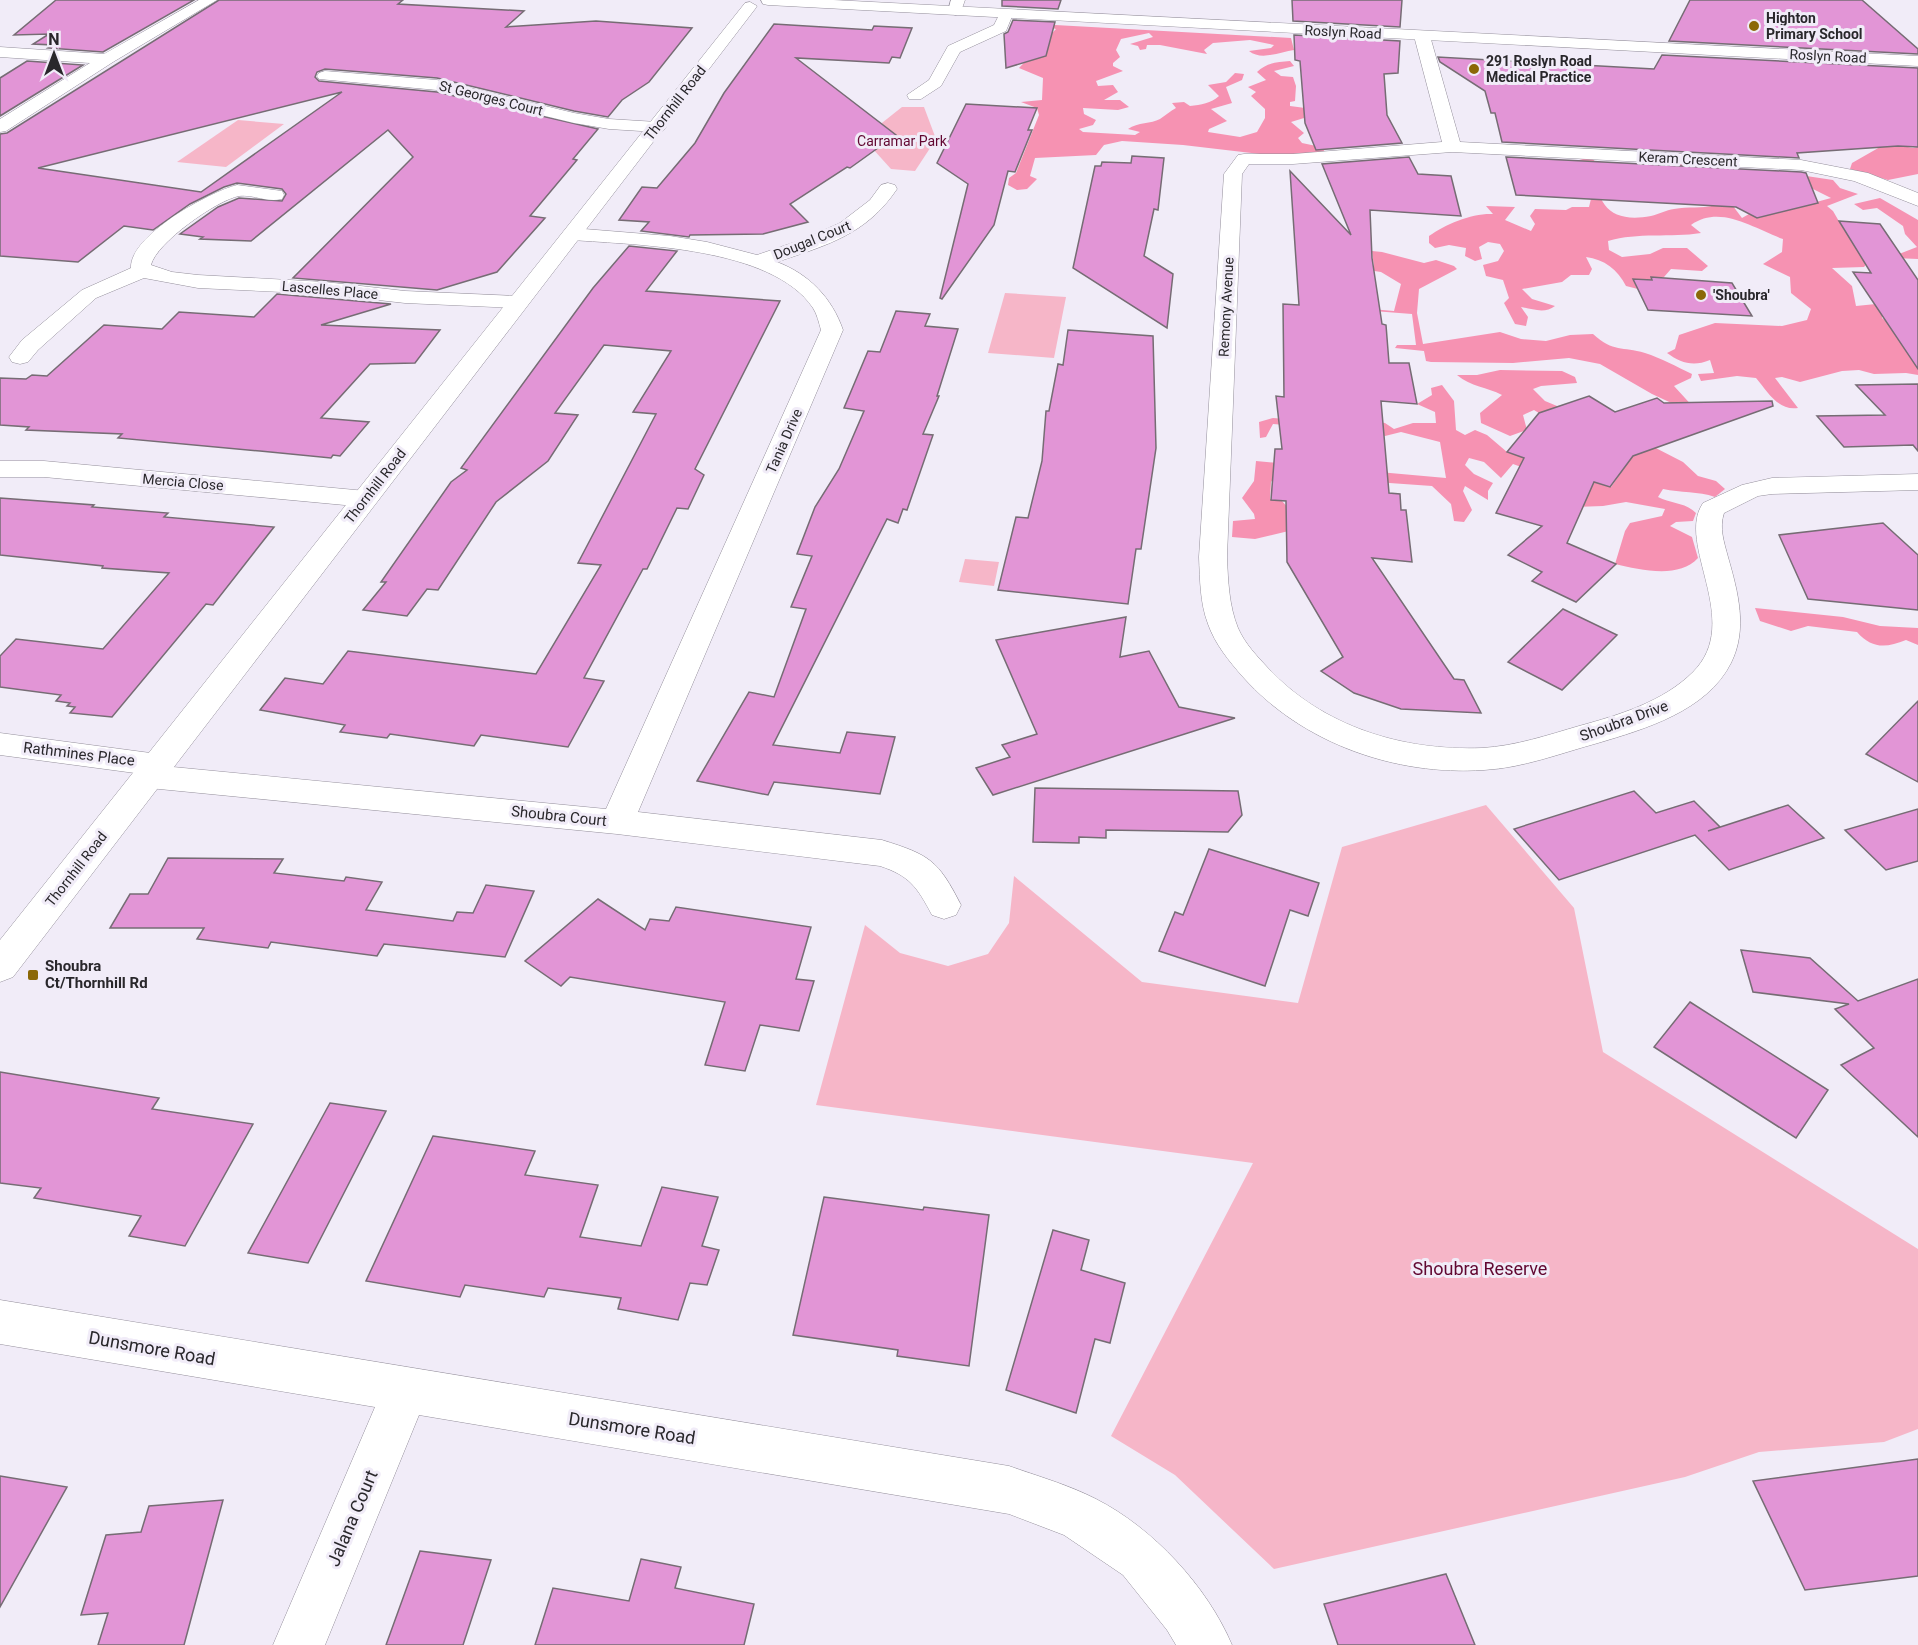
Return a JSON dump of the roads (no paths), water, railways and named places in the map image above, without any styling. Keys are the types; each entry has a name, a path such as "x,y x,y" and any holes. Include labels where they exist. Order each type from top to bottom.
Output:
{"street":[{"path":"0,127 107,59 210,0"},
{"name":"Roslyn Road","path":"756,2 957,5 1006,14 1918,61"},
{"name":"Thornhill Road","path":"0,967 517,302 756,2"},
{"path":"915,95 935,83 954,49 1001,28 1006,14"},
{"path":"1422,36 1452,147"},
{"path":"0,52 107,59"},
{"name":"St Georges Court","path":"325,76 437,85 574,118 609,124 657,127"},
{"name":"Keram Crescent","path":"1452,147 1812,167 1878,183 1918,200"},
{"name":"Remony Avenue","path":"1334,732 1292,708 1257,676 1234,647 1225,629 1215,590 1213,557 1233,174 1244,159 1293,159 1452,147"},
{"path":"20,357 35,340 84,298 110,283 143,271 139,265 140,259 168,231 229,189 275,195"},
{"name":"Dougal Court","path":"756,262 864,218 888,189"},
{"name":"Tania Drive","path":"572,234 667,242 722,251 774,268 809,290 824,306 832,330 617,822"},
{"name":"Lascelles Place","path":"143,271 158,276 215,283 325,288 391,296 517,302"},
{"name":"Mercia Close","path":"0,469 44,469 366,499"},
{"name":"Shoubra Drive","path":"1334,732 1379,748 1428,758 1483,759 1528,752 1564,743 1673,703 1709,673 1723,647 1726,618 1708,522 1713,509 1750,490 1772,486 1918,482"},
{"name":"Rathmines Place","path":"0,744 154,770"},
{"name":"Shoubra Court","path":"154,770 882,853 918,866 931,880 944,905"},
{"name":"Dunsmore Road","path":"0,1322 1009,1490 1079,1516 1140,1558 1185,1612 1206,1645"},
{"name":"Jalana Court","path":"299,1645 406,1390"}],"place":[{"name":"Highton Primary School","path":"1754,26"},
{"name":"291 Roslyn Road Medical Practice","path":"1474,69"},
{"name":"'Shoubra'","path":"1701,295"},
{"name":"Shoubra Ct/Thornhill Rd","path":"33,975"}],"park label":[{"name":"Carramar Park","path":"902,141"},
{"name":"Shoubra Reserve","path":"1480,1268"}]}
